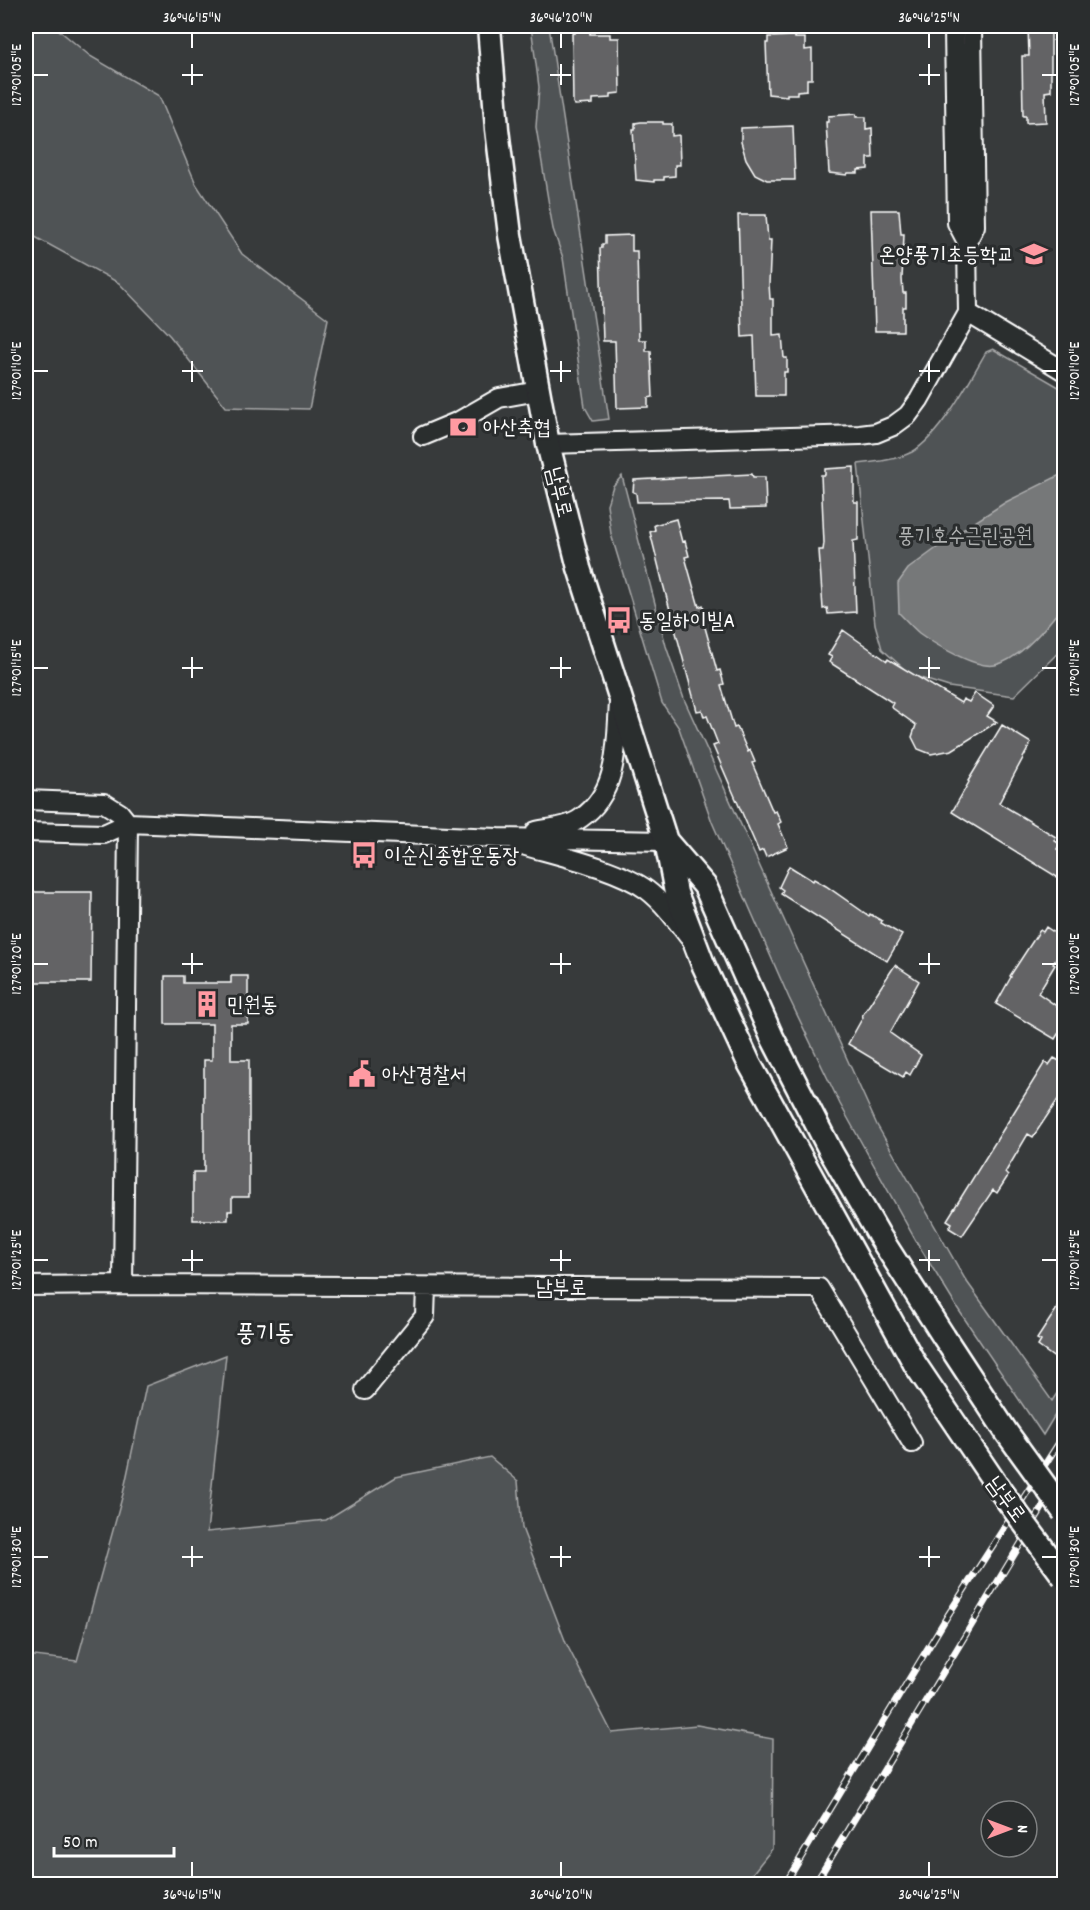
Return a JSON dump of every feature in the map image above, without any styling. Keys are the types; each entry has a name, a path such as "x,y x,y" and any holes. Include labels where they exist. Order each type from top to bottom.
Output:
{"main road":[{"name":"남부로","path":"489,26 497,129 510,236 548,444 579,568 666,841 676,893 697,948 748,1063 915,1364 1002,1492 1065,1577"},
{"name":"남부로","path":"666,841 705,886 772,1037 831,1152 880,1237 1007,1433 1065,1512"}],"street":[{"path":"548,444 849,436 876,433 893,426 908,415 919,400 968,313 967,242 957,223 954,30 956,26"},
{"path":"967,242 975,226 972,28 970,26"},
{"path":"968,313 1065,371"},
{"path":"423,436 459,421 499,398 538,391"},
{"path":"498,838 562,826 581,819 600,798 613,771 620,698"},
{"path":"26,800 104,803 120,813 128,823 123,1285"},
{"path":"26,832 104,834 128,823 498,838 666,841"},
{"path":"498,838 610,871 647,890 669,912 697,948"},
{"name":"남부로","path":"26,1286 819,1287 912,1443"},
{"path":"365,1390 425,1316 426,1287"}],"green space":[{"path":"26,26 54,26 90,56 159,96 196,184 242,254 328,319 309,409 226,407 170,336 119,283 26,232"},
{"path":"531,26 549,26 609,419 593,421 585,407 563,258 553,229 536,127 539,87"},
{"name":"풍기호수근린공원","path":"993,349 1064,390 1064,647 1014,696 949,687 911,675 882,649 875,624 858,464 899,457 923,444 944,421 986,352"},
{"path":"622,476 666,646 684,699 877,1125 965,1279 1052,1401 1064,1382 1064,1400 1043,1435 956,1306 916,1241 840,1104 789,998 712,822 679,728 662,703 611,534 607,504 613,486"},
{"path":"226,1355 207,1532 326,1520 396,1477 490,1457 518,1481 522,1528 566,1643 612,1733 697,1725 773,1739 772,1849 744,1884 74,1884 26,1874 26,1655 77,1661 123,1494 146,1386"}],"shaded area":[{"path":"1064,473 1064,604 1042,631 1024,649 1005,662 987,665 956,655 916,631 899,613 898,583 908,569 953,536 1006,502"}],"building":[{"path":"1028,26 1051,26 1051,91 1045,92 1046,122 1026,123 1026,116 1023,116 1022,56 1029,56"},
{"path":"574,31 610,34 610,38 619,38 620,93 611,94 611,98 593,99 593,104 575,105 573,103 572,33 575,33"},
{"path":"795,36 795,38 805,38 805,50 812,49 812,79 807,79 807,90 797,91 797,94 787,94 787,96 768,94 766,43 768,43 768,37"},
{"path":"856,114 856,117 866,117 866,129 872,128 873,158 868,158 868,169 847,175 829,173 826,122 828,122 828,116"},
{"path":"635,123 672,124 672,136 679,135 680,165 675,165 675,176 664,177 664,180 654,180 654,182 636,180 633,129 635,129"},
{"path":"793,126 795,180 767,180 755,174 746,159 741,142 741,128"},
{"path":"871,210 899,210 901,234 904,234 903,293 906,293 906,307 903,307 903,331 875,331"},
{"path":"738,215 766,215 768,240 771,240 769,284 770,299 773,299 773,336 782,335 784,358 787,358 787,372 784,372 784,396 756,396 754,336 742,337"},
{"path":"632,235 632,251 637,251 639,340 646,340 646,351 651,351 653,397 648,398 648,407 617,408 615,341 603,341 600,248 602,244 605,244 605,236"},
{"path":"854,467 854,502 858,502 858,540 853,541 856,612 828,614 827,608 823,609 819,550 823,550 824,543 821,475 825,475 825,469"},
{"path":"752,474 753,477 765,477 766,508 730,509 729,501 637,502 636,493 633,492 634,480"},
{"path":"676,519 682,542 685,541 689,556 685,557 699,607 703,605 707,620 703,620 717,671 720,670 724,684 721,685 734,728 737,727 748,752 750,750 755,762 752,763 773,812 776,811 781,822 778,824 788,847 766,857 763,850 759,852 713,746 718,744 707,716 704,717 702,710 697,711 663,584 650,532 655,530 654,525"},
{"path":"843,630 887,661 888,659 961,703 963,699 969,702 975,693 994,706 987,716 997,722 952,750 931,754 918,749 912,737 916,725 891,707 893,703 829,662 832,657 828,655"},
{"path":"1002,725 1031,743 999,803 1056,837 1055,841 1060,844 1057,849 1065,854 1065,882 952,812"},
{"path":"789,866 826,886 869,916 870,914 902,935 887,961 781,894 783,890 779,887"},
{"path":"26,892 92,892 91,982 26,982"},
{"path":"1046,927 1065,940 1065,945 1053,964 1055,965 1038,993 1065,1012 1065,1023 1055,1039 996,1004 1010,976 1040,930 1043,932"},
{"path":"895,965 919,981 890,1033 921,1055 910,1075 906,1072 903,1077 848,1044 862,1016"},
{"path":"165,976 183,976 183,983 231,983 231,976 248,976 248,1024 231,1024 231,1060 249,1060 249,1197 232,1197 232,1211 228,1211 228,1220 193,1220 193,1172 204,1172 204,1060 212,1060 212,1024 165,1024"},
{"path":"1054,1058 1065,1064 1065,1089 1033,1137 1028,1134 1005,1173 1008,1176 997,1193 993,1190 962,1236 949,1228 952,1223 947,1220 1045,1062 1049,1065"},
{"path":"1065,1296 1065,1352 1059,1361 1038,1346 1041,1341 1037,1339"}],"railway":[{"path":"785,1884 948,1615 1064,1435"},
{"path":"815,1884 1064,1472"}],"place":[{"name":"온양풍기초등학교","path":"1034,254"},
{"name":"아산축협","path":"463,427"},
{"name":"동일하이빌A","path":"619,620"},
{"name":"이순신종합운동장","path":"364,855"},
{"name":"민원동","path":"207,1004"},
{"name":"아산경찰서","path":"362,1074"}],"district":[{"name":"풍기동","path":"265,1332"}]}
